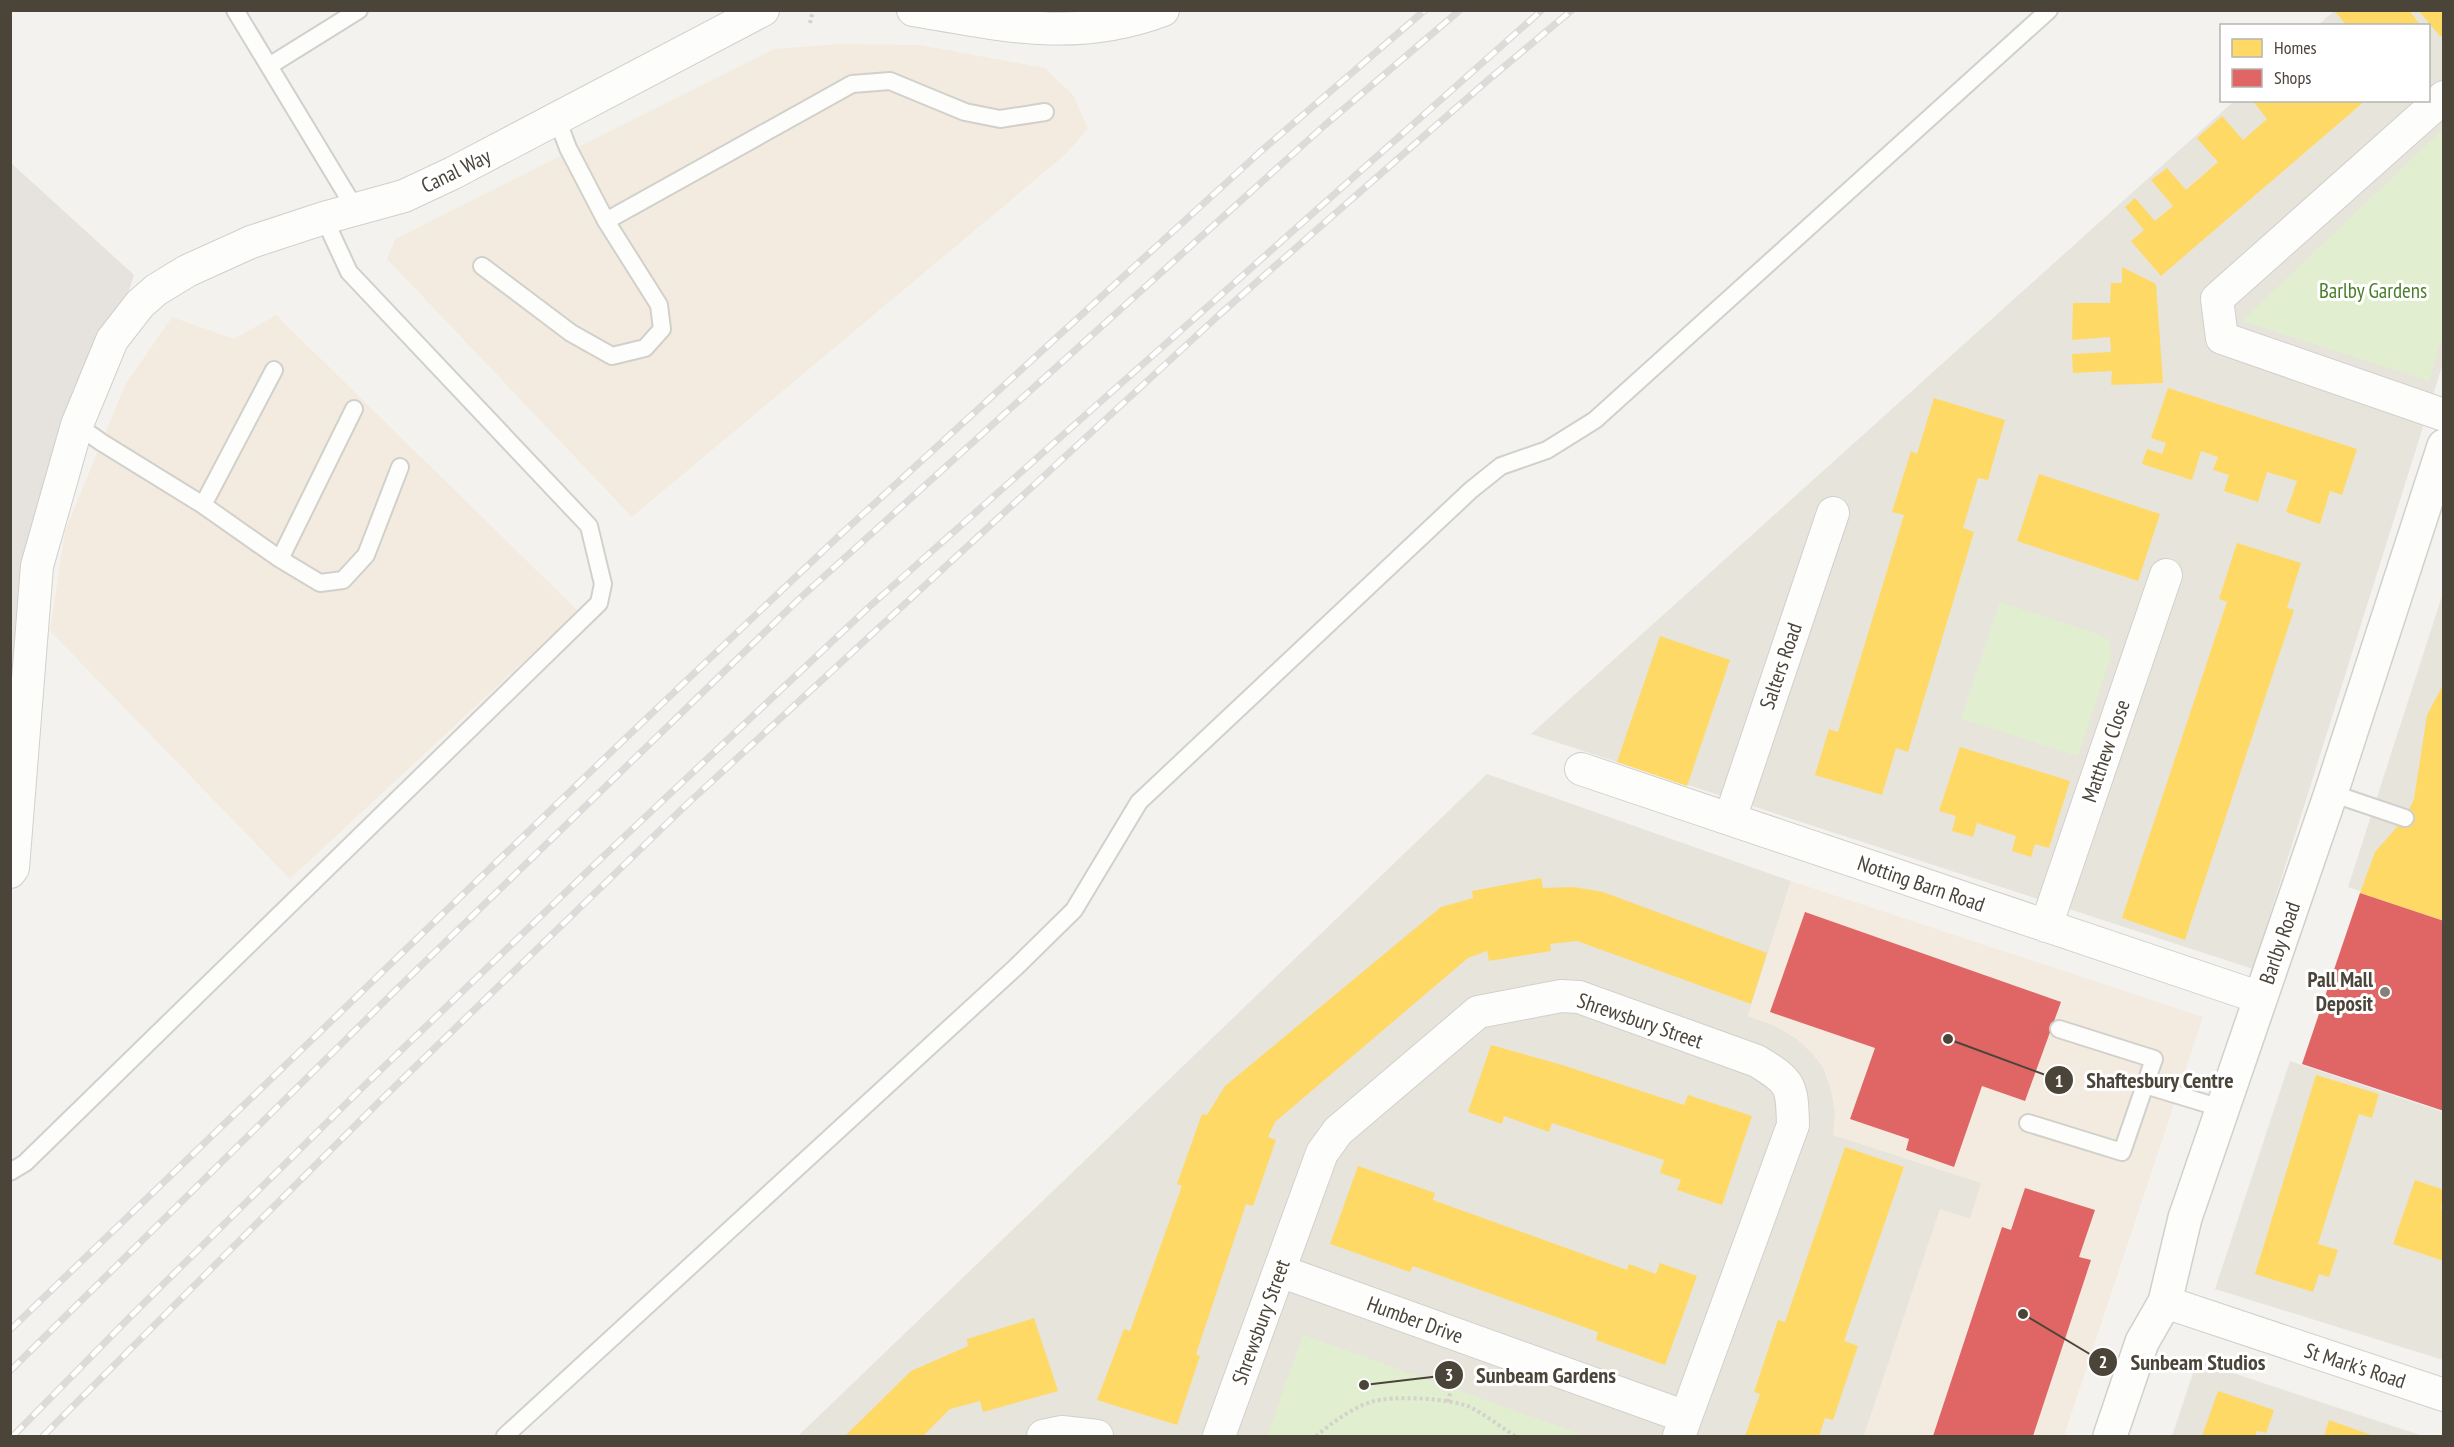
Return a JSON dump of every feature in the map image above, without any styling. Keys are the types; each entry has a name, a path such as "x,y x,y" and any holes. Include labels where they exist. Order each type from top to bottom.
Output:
{"street":[{"name":"Canal Way","path":"10,872 13,868 37,566 77,424 112,340 140,304 156,290 187,271 251,242 324,218 404,196 763,10"},
{"path":"913,10 1034,20 1088,29 1143,18 1163,10"},
{"path":"2444,97 2217,300 2222,338 2444,416"},
{"name":"Barlby Road","path":"2110,1437 2142,1342 2165,1302 2186,1218 2331,793 2444,446"},
{"name":"Salters Road","path":"1730,819 1833,513"},
{"name":"Matthew Close","path":"2046,926 2166,575"},
{"name":"Notting Barn Road","path":"1581,769 2261,998"},
{"name":"Shrewsbury Street","path":"1219,1437 1322,1153 1338,1131 1478,1012 1561,996 1579,997 1757,1061 1783,1077 1792,1094 1792,1125 1683,1427"},
{"name":"Humber Drive","path":"1280,1271 1683,1427"},
{"name":"St Mark's Road","path":"2165,1302 2444,1395"},
{"path":"1043,1437 1062,1432 1097,1437"}],"lane":[{"path":"235,10 356,210"},
{"path":"269,66 359,10"},
{"path":"504,1437 1016,967 1074,910 1139,802 1471,490 1501,466 1547,450 1596,420 2049,10"},
{"path":"606,221 852,84 890,81 965,112 1000,119 1044,112"},
{"path":"482,266 571,333 612,356 645,348 662,329 659,305 606,221 568,148 557,118"},
{"path":"10,1172 33,1155 599,603 603,584 589,526 349,272 324,218"},
{"path":"203,505 274,370"},
{"path":"280,559 354,409"},
{"path":"77,424 101,442 203,505 280,559 320,582 343,580 366,555 400,466"},
{"path":"2331,793 2405,818"},
{"path":"2028,1123 2122,1152 2154,1059 2059,1029"},
{"path":"2145,1085 2224,1109"}],"path":[{"path":"810,23 813,10"},
{"path":"1448,1402 1453,1381"},
{"path":"1316,1437 1350,1412 1372,1401 1413,1398 1470,1407 1515,1437"}],"shaded area":[{"path":"2334,11 2443,11 2443,363 2253,969 1531,734 2233,102 2430,102 2430,24 2319,24"},
{"path":"838,44 920,45 1045,68 1073,95 1088,128 1066,154 632,517 387,259 395,239 774,49"},
{"path":"11,163 134,275 37,566 11,714"},
{"path":"276,315 578,611 290,879 50,631 65,531 125,385 172,317 234,339"},
{"path":"2443,593 2443,920 2348,887"},
{"path":"1487,774 1791,881 1748,1016 1775,1026 1796,1038 1823,1067 1831,1089 1835,1111 1834,1135 1982,1183 1971,1219 1940,1210 1864,1436 798,1436"},
{"path":"1791,881 2203,1017 2064,1436 1864,1436 1940,1209 1970,1219 1981,1183 1833,1135 1835,1111 1831,1089 1823,1067 1796,1038 1775,1026 1748,1016"},
{"path":"2290,1061 2443,1112 2443,1360 2215,1289"},
{"path":"2197,1361 2423,1436 2172,1436"}],"green space":[{"name":"Barlby Gardens","path":"2443,129 2443,335 2429,381 2242,321"},
{"path":"2000,602 2101,635 2109,641 2112,653 2078,756 1961,719"},
{"path":"1303,1335 1586,1436 1267,1436"}],"building: Homes":[{"path":"2334,10 2409,10 2420,24 2345,24"},
{"path":"2418,10 2444,10 2444,37 2440,36"},
{"path":"2254,102 2364,102 2161,276 2131,241 2144,230 2125,207 2135,198 2155,221 2173,206 2151,180 2167,168 2186,190 2218,162 2197,138 2222,116 2243,140 2267,119"},
{"path":"2122,267 2156,284 2163,383 2111,385 2112,371 2073,373 2072,354 2111,352 2110,337 2072,340 2073,303 2110,303 2111,283 2122,283"},
{"path":"2168,388 2357,449 2342,495 2330,491 2320,524 2286,512 2297,481 2267,472 2258,502 2224,491 2229,475 2213,470 2218,457 2201,451 2192,480 2142,464 2147,449 2162,454 2166,443 2151,438"},
{"path":"1934,398 2005,420 1988,480 1978,478 1963,528 1974,532 1908,752 1896,748 1882,795 1815,775 1829,729 1838,732 1904,515 1892,512 1911,451 1917,454"},
{"path":"2039,474 2160,514 2138,581 2017,541"},
{"path":"2237,543 2301,563 2287,608 2294,610 2185,940 2122,918 2227,602 2219,599"},
{"path":"1660,636 1730,660 1687,786 1617,762"},
{"path":"2444,683 2444,921 2360,893 2375,852 2405,818 2414,799 2427,715"},
{"path":"1960,747 2070,781 2049,848 2035,844 2031,857 2012,851 2016,836 1977,823 1973,837 1952,831 1956,816 1939,811"},
{"path":"1541,878 1543,888 1574,887 1603,892 1767,953 1751,1004 1577,941 1550,944 1551,951 1489,961 1487,951 1468,958 1275,1122 1268,1137 1276,1140 1253,1206 1246,1204 1196,1354 1200,1356 1177,1425 1097,1400 1124,1329 1130,1331 1182,1186 1177,1184 1202,1114 1207,1115 1225,1086 1441,907 1473,898 1472,891"},
{"path":"1491,1045 1562,1065 1684,1105 1688,1095 1752,1116 1722,1205 1677,1190 1681,1180 1660,1173 1664,1160 1552,1123 1549,1132 1504,1116 1502,1124 1468,1112"},
{"path":"2316,1075 2379,1094 2372,1118 2359,1114 2318,1244 2338,1250 2329,1277 2319,1274 2313,1292 2255,1274"},
{"path":"1845,1147 1904,1167 1844,1341 1858,1346 1833,1420 1825,1418 1819,1436 1745,1436 1760,1394 1754,1392 1778,1320 1785,1322"},
{"path":"1358,1166 1435,1193 1433,1200 1627,1270 1629,1264 1656,1274 1660,1263 1697,1276 1665,1365 1596,1340 1598,1332 1413,1266 1410,1272 1330,1244"},
{"path":"2415,1180 2444,1190 2441,1209 2444,1210 2444,1261 2393,1244"},
{"path":"1034,1318 1058,1391 983,1412 980,1401 950,1409 923,1436 845,1436 911,1371 968,1346 967,1339"},
{"path":"2218,1391 2274,1410 2266,1433 2257,1431 2255,1436 2202,1436"},
{"path":"2329,1420 2374,1436 2324,1436"}],"building: Shops":[{"name":"Pall Mall Deposit","path":"2360,893 2444,921 2444,1111 2302,1064"},
{"path":"1805,912 2061,1002 2025,1101 1982,1086 1954,1167 1906,1150 1909,1139 1850,1119 1875,1048 1770,1012"},
{"path":"2025,1188 2095,1210 2079,1257 2091,1260 2033,1436 1933,1436 2002,1227 2011,1230"}],"railway":[{"path":"10,1330 840,535 1260,152 1425,10"},
{"path":"10,1371 398,988 799,599 1325,125 1460,10"},
{"path":"13,1436 364,1086 593,866 869,607 1542,10"},
{"path":"43,1436 382,1099 684,807 1219,315 1487,81 1572,10"}],"place":[{"name":"Pall Mall Deposit","path":"2385,992"},
{"name":"Shaftesbury Centre","path":"1948,1039"},
{"name":"Sunbeam Studios","path":"2023,1314"},
{"name":"Sunbeam Gardens","path":"1364,1385"}]}
